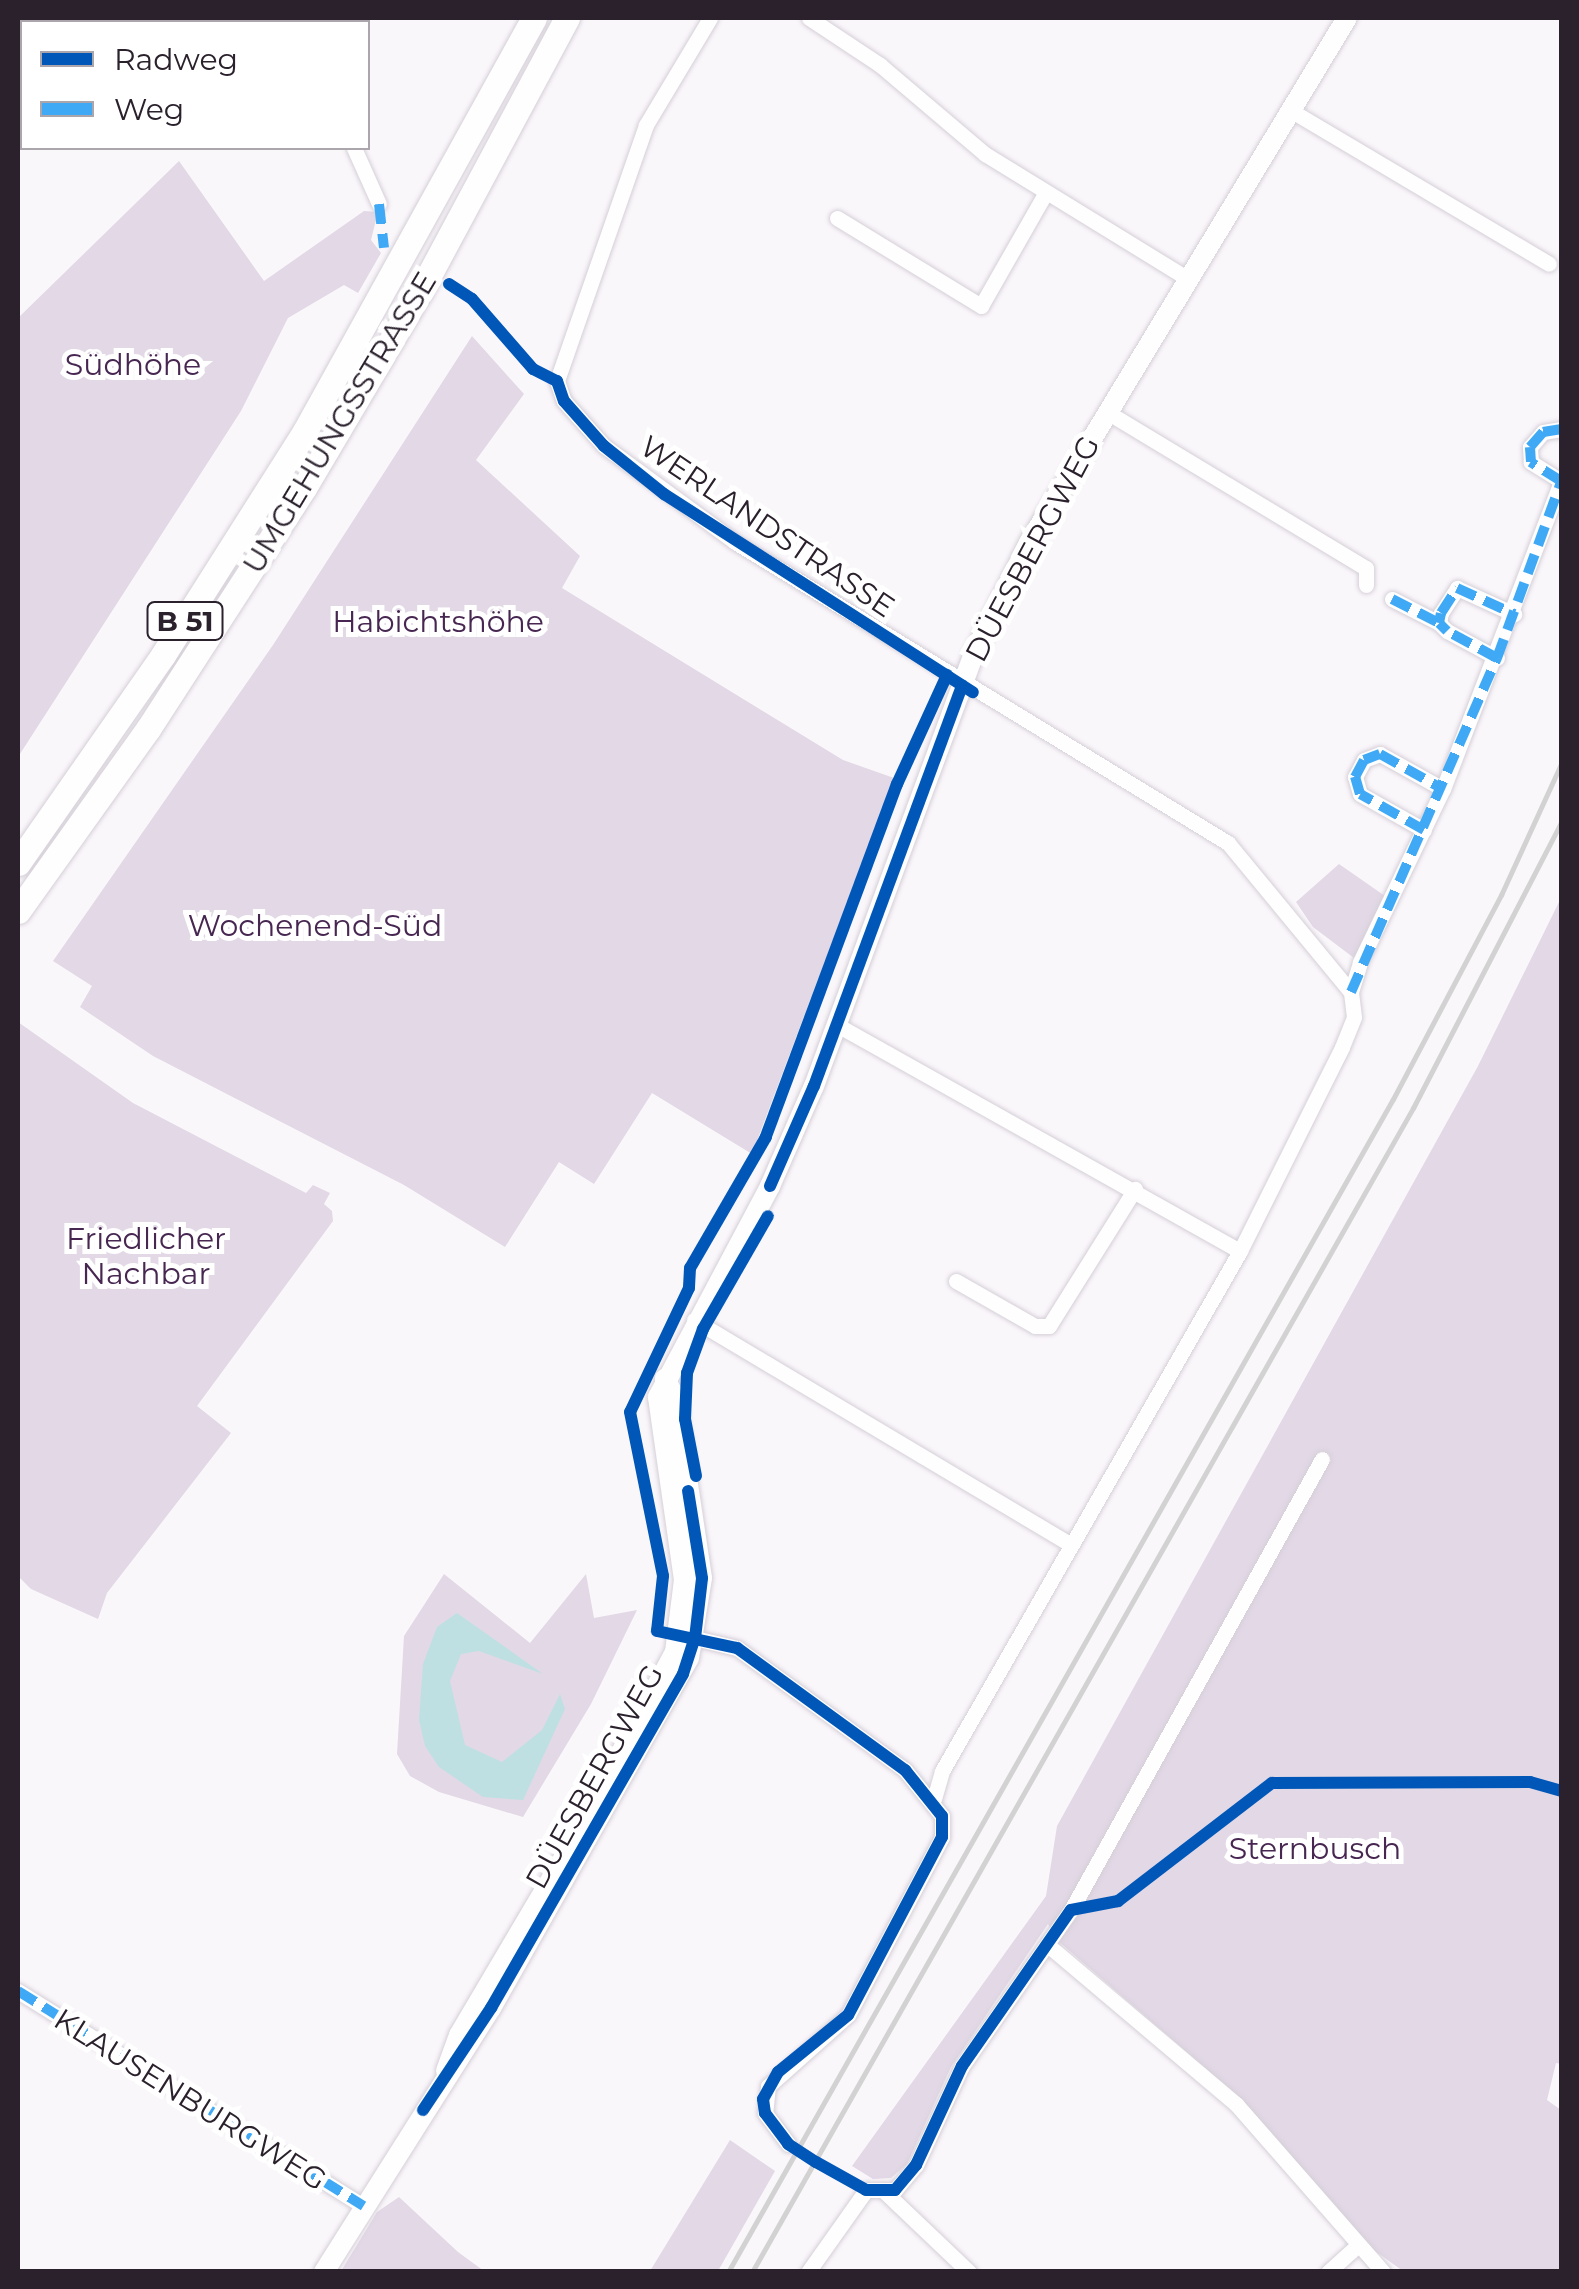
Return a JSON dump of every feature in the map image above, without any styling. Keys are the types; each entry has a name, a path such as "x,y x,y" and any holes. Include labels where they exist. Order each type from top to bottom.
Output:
{"highway":[{"name":"UMGEHUNGSSTRASSE","path":"18,863 163,655 306,431 534,18"},
{"name":"UMGEHUNGSSTRASSE","path":"18,912 148,729 304,488 566,19"}],"street":[{"name":"WERLANDSTRASSE","path":"710,18 646,125 558,381 564,401 604,446 664,494 962,685 1228,842 1351,992"},
{"path":"809,18 880,65 985,154 1188,279"},
{"name":"DÜESBERGWEG","path":"324,2272 446,2071 470,2043 629,1775 687,1636 702,1578 675,1397 664,1380 770,1186 837,1025 962,685 1029,543 1347,18"},
{"path":"1290,110 1549,264"},
{"path":"355,150 379,204"},
{"path":"838,218 981,306 1046,192"},
{"name":"DÜESBERGWEG","path":"1107,412 1366,568 1366,585"},
{"path":"788,2144 765,2114 768,2086 848,2015 942,1837 934,1799 942,1771 1240,1251 1342,1047 1354,1017 1351,992 1497,658 1561,480 1531,462 1530,447 1542,432 1562,429"},
{"path":"1439,623 1458,588 1514,614"},
{"path":"1392,598 1497,658"},
{"path":"1424,830 1360,794 1354,777 1364,760 1380,754 1442,789"},
{"path":"837,1025 1240,1251"},
{"path":"956,1281 1035,1326 1049,1326 1135,1189"},
{"path":"694,1320 1070,1544"},
{"path":"886,2193 916,2165 962,2066 1049,1946 1322,1459"},
{"path":"687,1636 737,1648 904,1770 934,1799"},
{"path":"1049,1946 1236,2104 1356,2248 1383,2272"},
{"name":"KLAUSENBURGWEG","path":"18,1990 364,2206"},
{"path":"808,2272 866,2190 886,2193 969,2272"},
{"path":"1328,2272 1356,2248"}],"green space":[{"name":"Südhöhe","path":"179,161 264,281 364,211 378,212 371,240 381,253 358,293 344,285 288,318 241,411 18,757 18,318"},
{"path":"472,336 524,394 476,460 580,556 562,588 843,760 894,778 752,1154 652,1093 594,1184 559,1162 505,1247 404,1185 153,1056 80,1007 92,986 53,961 273,645"},
{"path":"1339,864 1385,896 1354,958 1313,927 1296,902"},
{"name":"Sternbusch","path":"1561,898 1562,2064 1556,2063 1547,2100 1561,2110 1561,2271 1403,2271 1368,2246 1240,2098 1058,1941 1048,1924 951,2067 907,2164 891,2178 873,2179 852,2166 1046,1896 1057,1826 1478,1066"},
{"name":"Friedlicher Nachbar","path":"18,1022 133,1103 306,1193 313,1185 330,1193 324,1204 332,1211 333,1221 197,1406 231,1433 107,1593 98,1619 31,1589 18,1576"},
{"path":"444,1574 530,1643 586,1574 594,1618 637,1610 591,1704 523,1817 439,1792 410,1776 397,1754 404,1636"},
{"path":"730,2140 775,2171 718,2271 650,2271"},
{"path":"399,2197 484,2271 341,2271 377,2212"}],"water":[{"path":"457,1613 543,1674 479,1651 461,1654 450,1681 465,1745 502,1762 542,1730 560,1694 565,1709 523,1800 483,1797 439,1767 425,1746 419,1720 423,1664 437,1627"}],"railway":[{"path":"728,2272 1393,1099 1501,895 1562,762"},
{"path":"752,2272 1413,1108 1562,820"}],"marked path":[{"path":"379,204 384,248"},
{"path":"1561,481 1531,462 1530,447 1543,432 1562,429"},
{"path":"1351,992 1497,658 1562,479"},
{"path":"1497,658 1447,631 1439,623 1441,613 1457,588 1514,614"},
{"path":"1392,599 1439,623"},
{"path":"1424,830 1360,794 1355,777 1364,760 1380,754 1443,789"},
{"path":"18,1991 364,2206"}],"cycle path":[{"path":"449,284 472,299 533,369 557,381 564,401 604,446 664,494 973,692"},
{"path":"947,675 897,784 766,1137 690,1268 689,1288 630,1412 663,1576 657,1631 737,1648 905,1770 942,1816 942,1837 848,2015 778,2072 763,2099 765,2113 788,2144 816,2162 866,2190 895,2190 916,2165 962,2066 1071,1910 1118,1901 1272,1783 1530,1782 1562,1791"},
{"path":"770,1186 814,1086 962,685"},
{"path":"696,1476 685,1419 687,1373 703,1329 768,1216"},
{"path":"423,2110 491,2008 683,1674 695,1638 702,1578 688,1491"}],"park label":[{"name":"Habichtshöhe","path":"438,622"},
{"name":"Wochenend-Süd","path":"315,926"}]}
